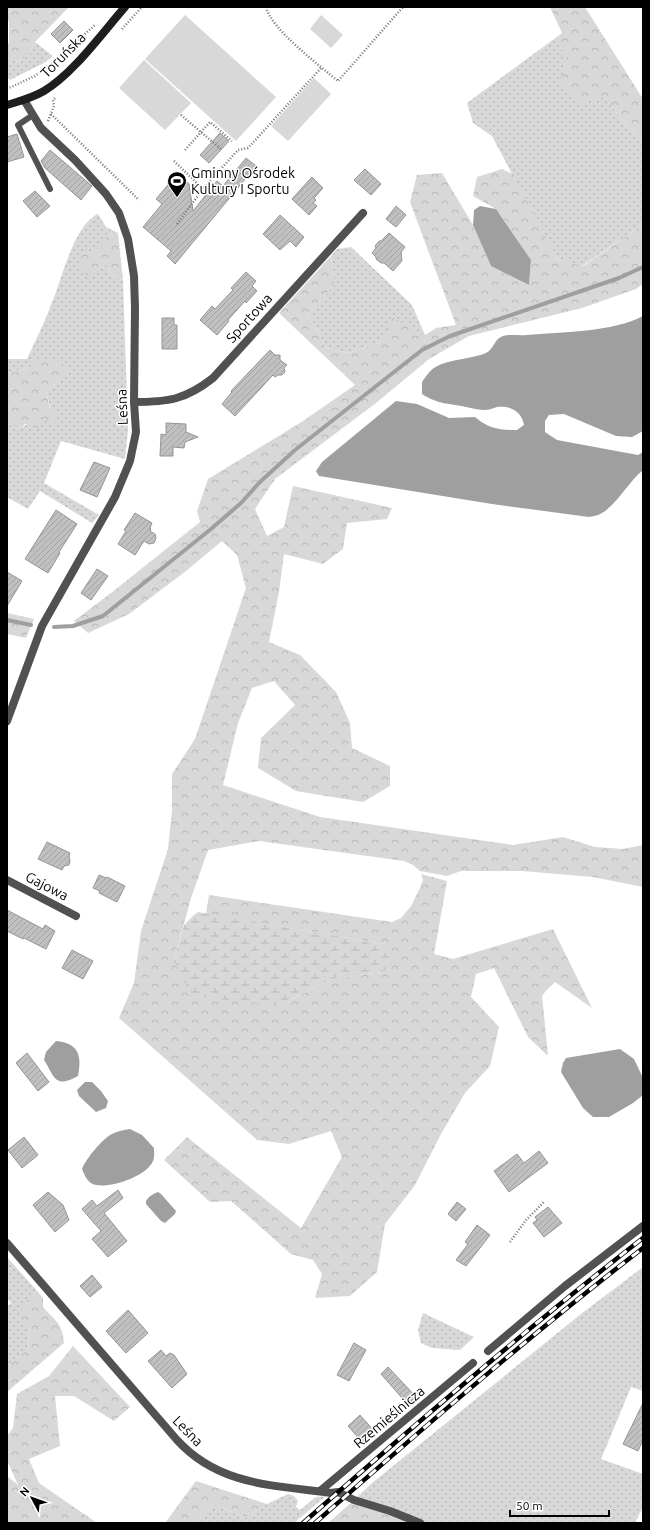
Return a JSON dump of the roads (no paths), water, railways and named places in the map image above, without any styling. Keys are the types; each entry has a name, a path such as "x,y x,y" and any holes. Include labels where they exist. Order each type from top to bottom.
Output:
{"main road":[{"name":"Toruńska","path":"7,105 24,100 45,90 73,66 125,7"}],"street":[{"name":"Leśna","path":"7,721 42,626 115,497 124,477 130,461 136,432 134,402 134,276 128,239 119,213 106,194 41,128 24,100"},
{"name":"Sportowa","path":"134,402 167,401 185,396 200,388 213,378 363,213"},
{"name":"Gajowa","path":"7,880 76,916"},
{"path":"488,1351 565,1286 643,1226"},
{"name":"Leśna","path":"7,1243 187,1452 197,1459 211,1467 250,1482 338,1492 354,1500 390,1511 420,1523"},
{"name":"Rzemieślnicza","path":"320,1491 473,1363"}],"lane":[{"path":"33,115 18,125 50,189"}],"waterway":[{"path":"54,627 73,626 103,616 211,529 241,503 260,482 295,450 422,350 450,336 619,278 643,267"},
{"path":"7,620 31,625"}],"railway":[{"path":"303,1523 471,1378 556,1307 643,1238"},
{"path":"315,1523 518,1348 643,1248"}],"place":[{"name":"Gminny Ośrodek Kultury I Sportu","path":"177,198"}]}
